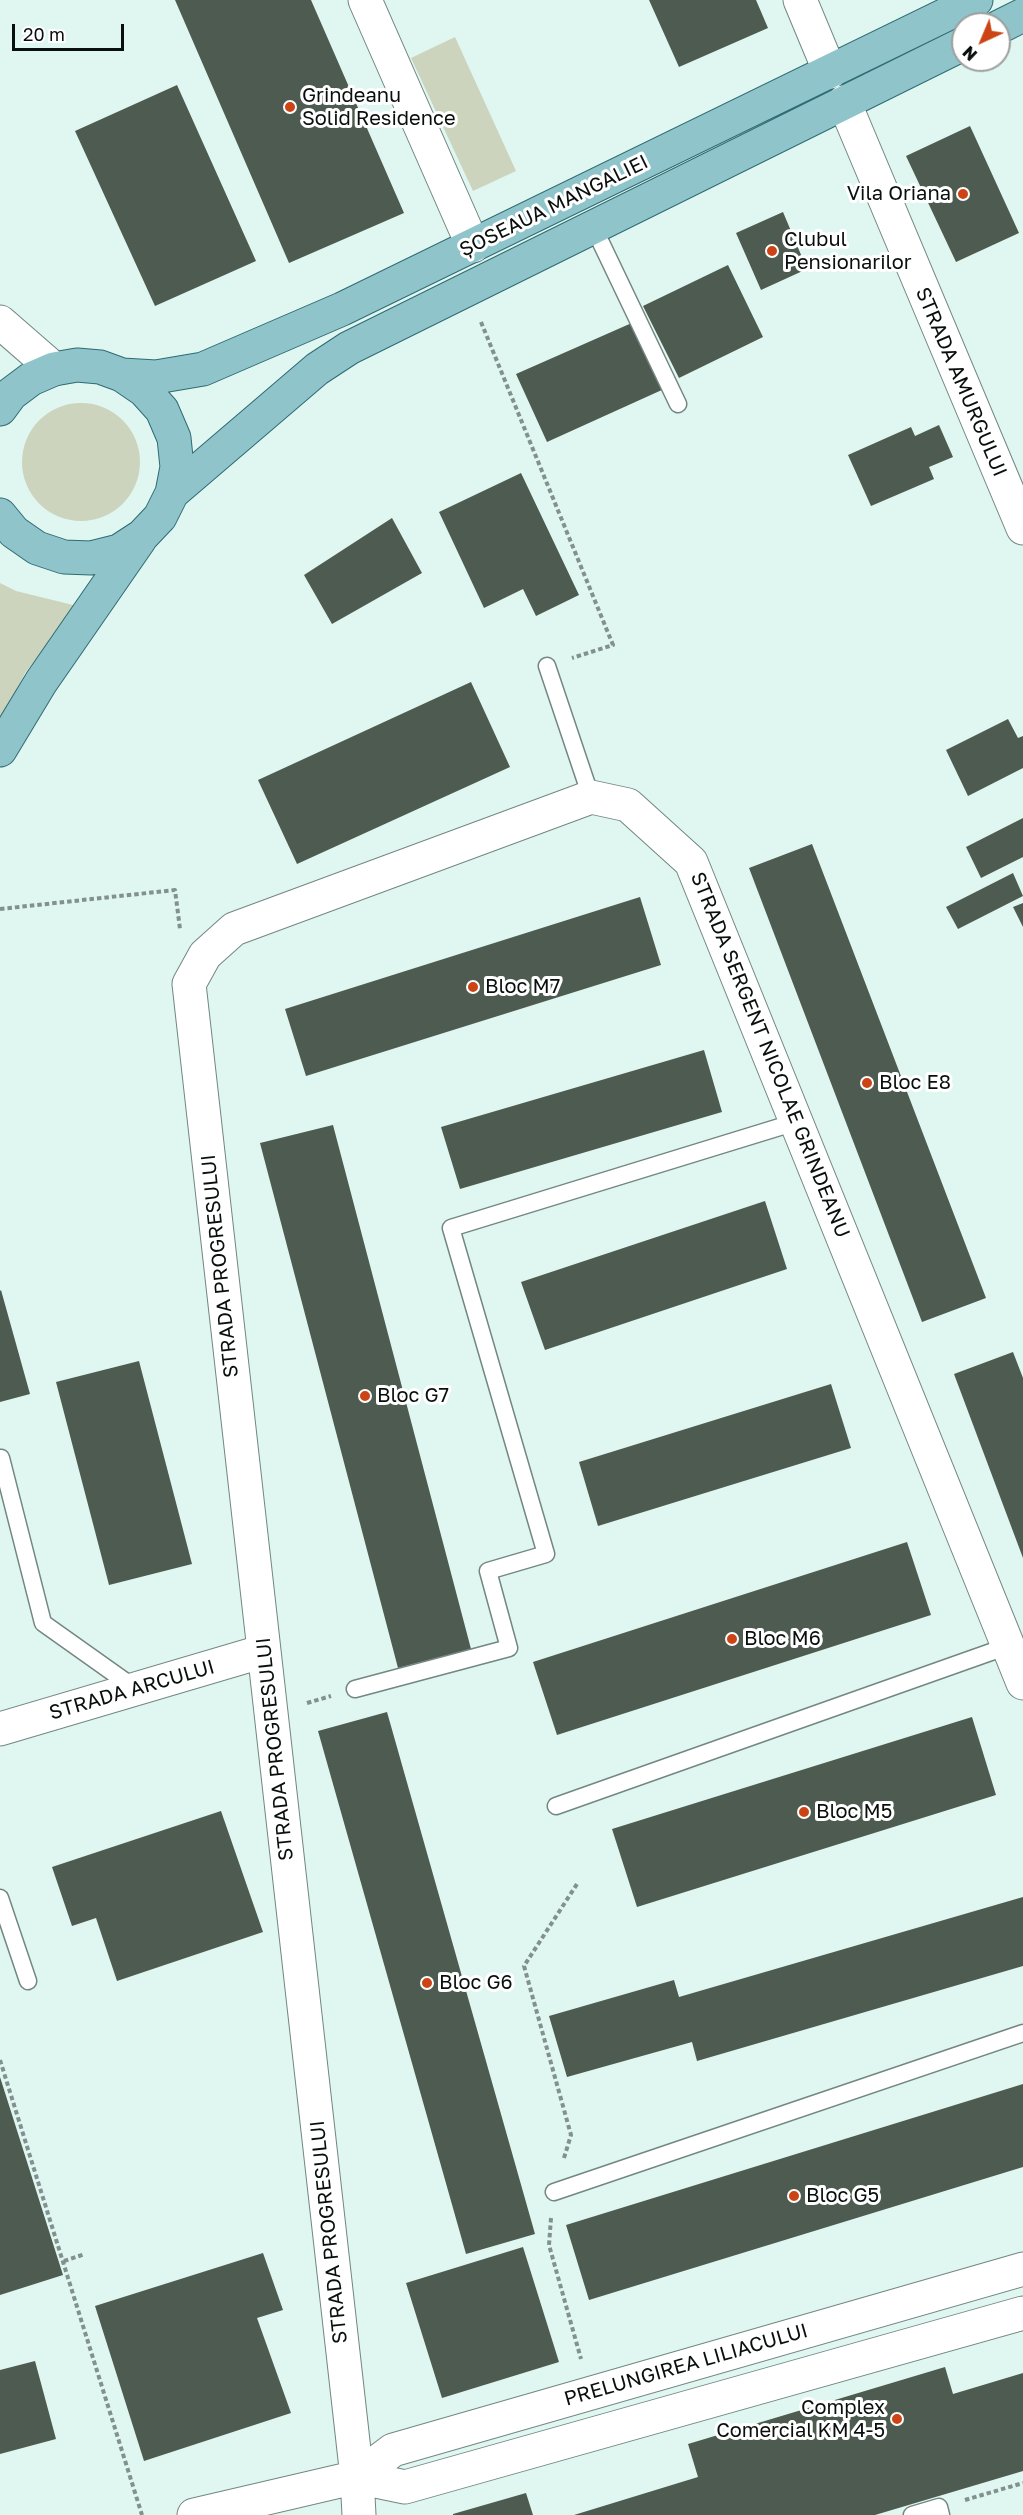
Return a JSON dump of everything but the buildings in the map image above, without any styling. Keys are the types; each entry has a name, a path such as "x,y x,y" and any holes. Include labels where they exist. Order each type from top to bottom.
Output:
{"main road":[{"name":"ȘOSEAUA MANGALIEI","path":"122,375 156,377 202,369 342,309 976,0"},
{"name":"ȘOSEAUA MANGALIEI","path":"172,493 318,369 349,348 951,50"},
{"path":"0,409 11,394 31,379 54,369 77,365 100,368 122,375 144,390 162,410 174,438 177,467 172,493 160,517 142,536 41,682 0,750"},
{"path":"5,527 37,548 64,557 91,558 119,551 142,536"}],"street":[{"path":"365,0 473,246"},
{"path":"800,0 830,72"},
{"name":"STRADA AMURGULUI","path":"844,102 1023,528"},
{"path":"0,322 54,369"},
{"path":"189,984 205,955 234,929 591,797"},
{"name":"STRADA SERGENT NICOLAE GRINDEANU","path":"591,797 628,805 691,862 1023,1683"},
{"name":"STRADA PROGRESULUI","path":"189,984 357,2477 359,2515"},
{"name":"STRADA ARCULUI","path":"0,1729 264,1651"},
{"name":"PRELUNGIREA LILIACULUI","path":"194,2515 357,2477 393,2450 1023,2269"},
{"name":"PRELUNGIREA LILIACULUI","path":"357,2477 405,2487 1023,2313"}],"lane":[{"path":"593,226 678,404"},
{"path":"548,666 591,797"},
{"path":"355,1689 509,1648 488,1571 546,1554 451,1228 796,1122"},
{"path":"1,1458 43,1623 136,1689"},
{"path":"556,1806 1008,1646"},
{"path":"0,1898 28,1981"},
{"path":"554,2192 1023,2032"},
{"path":"912,2515 940,2511"}],"path":[{"path":"479,318 613,645 548,666"},
{"path":"0,909 175,891 189,984"},
{"path":"271,1714 355,1689"},
{"path":"577,1884 524,1966 571,2135 554,2192 549,2245 590,2392"},
{"path":"0,2060 142,2515"},
{"path":"64,2261 85,2254"},
{"path":"940,2511 1023,2483"}],"green space":[{"path":"455,37 516,171 473,191 411,58"},
{"path":"81,403 114,413 130,429 140,462 130,495 114,511 81,521 48,511 32,495 22,462 32,429 48,413"},
{"path":"0,583 16,591 77,606 25,673 0,722"}],"place":[{"name":"Grindeanu Solid Residence","path":"290,107"},
{"name":"Vila Oriana","path":"963,194"},
{"name":"Clubul Pensionarilor","path":"772,251"},
{"name":"Bloc M7","path":"473,987"},
{"name":"Bloc E8","path":"867,1083"},
{"name":"Bloc G7","path":"365,1396"},
{"name":"Bloc M6","path":"732,1639"},
{"name":"Bloc M5","path":"804,1812"},
{"name":"Bloc G6","path":"427,1983"},
{"name":"Bloc G5","path":"794,2196"},
{"name":"Complex Comercial KM 4-5","path":"897,2419"}]}
